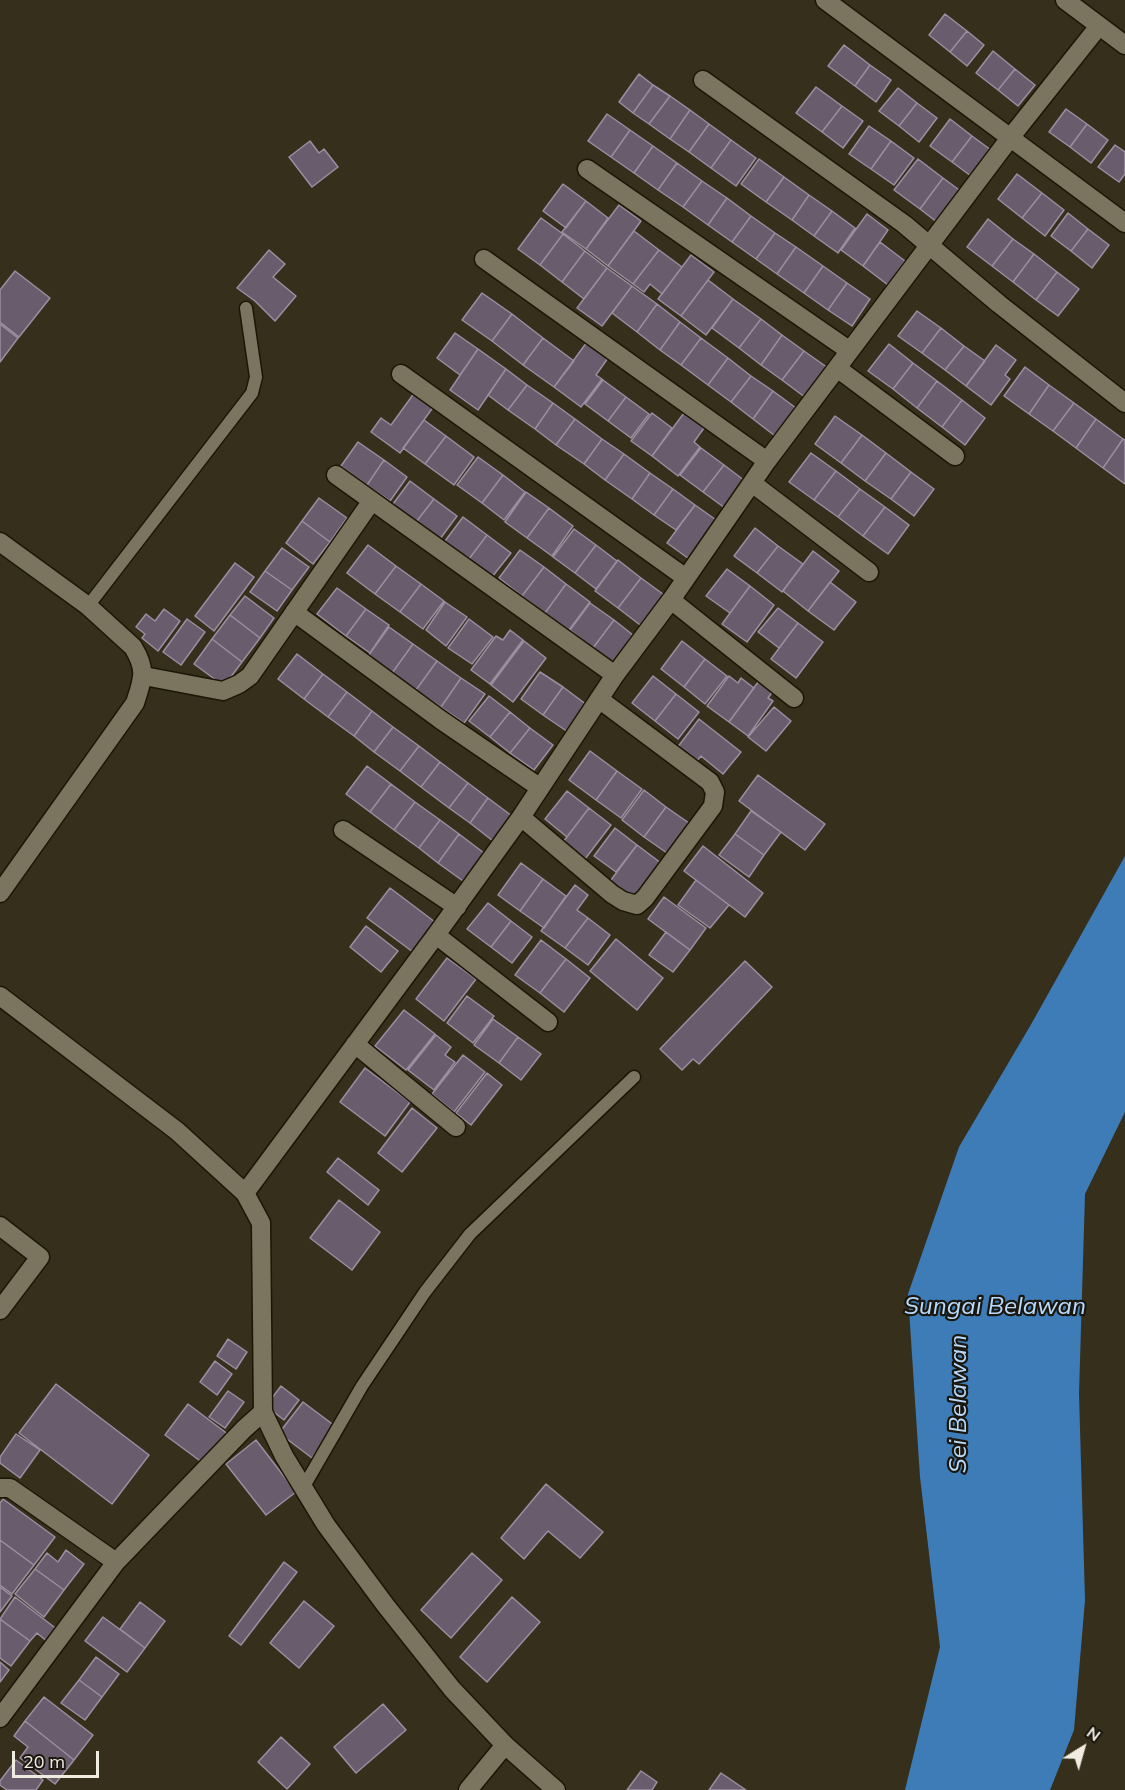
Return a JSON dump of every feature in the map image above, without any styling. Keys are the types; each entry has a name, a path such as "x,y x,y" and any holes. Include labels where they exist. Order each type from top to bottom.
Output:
{"street":[{"path":"825,0 1125,223"},
{"path":"1065,0 1125,45"},
{"path":"245,1193 457,907 521,817 615,675 671,600 767,461 928,245 1099,26"},
{"path":"704,80 904,224 1125,403"},
{"path":"587,169 850,351"},
{"path":"484,259 767,461"},
{"path":"837,368 955,456"},
{"path":"400,374 686,578"},
{"path":"336,475 615,675"},
{"path":"752,483 869,572"},
{"path":"144,676 223,691 250,676 371,501"},
{"path":"0,542 88,606 133,647 138,654 144,676 135,703 0,893"},
{"path":"671,600 794,698"},
{"path":"294,612 441,720 539,787"},
{"path":"521,817 612,894 623,901 637,905 645,898 713,806 715,792 710,782 599,699"},
{"path":"344,830 457,907"},
{"path":"436,935 548,1022"},
{"path":"0,996 177,1131 245,1193 261,1223 263,1412 284,1456 326,1525 452,1689 505,1745 556,1790"},
{"path":"355,1044 456,1127"},
{"path":"0,1226 40,1257 0,1310"},
{"path":"0,1718 116,1562 263,1412"},
{"path":"0,1488 10,1488 116,1562"},
{"path":"468,1790 505,1745"}],"lane":[{"path":"88,606 252,393 256,377 246,308"},
{"path":"303,1488 362,1386 425,1292 470,1234 634,1077"}],"water":[{"name":"Sungai Belawan","path":"1125,856 1125,1112 1085,1194 1079,1394 1085,1600 1074,1730 1050,1790 905,1790 940,1647 920,1477 908,1294 959,1147 1033,1021"}],"building":[{"path":"945,14 967,31 950,52 929,35"},
{"path":"967,31 984,45 967,66 950,52"},
{"path":"844,45 870,65 855,86 828,66"},
{"path":"993,51 1015,69 998,90 976,73"},
{"path":"870,65 891,80 876,102 855,86"},
{"path":"1015,69 1035,85 1018,106 998,90"},
{"path":"639,74 653,85 633,113 619,102"},
{"path":"653,85 670,96 649,124 633,113"},
{"path":"816,87 842,106 822,132 796,113"},
{"path":"898,88 917,103 899,126 879,111"},
{"path":"670,96 690,110 670,139 649,124"},
{"path":"917,103 937,118 919,142 899,126"},
{"path":"842,106 863,121 843,148 822,132"},
{"path":"1066,109 1087,124 1070,147 1049,132"},
{"path":"690,110 709,124 689,152 670,139"},
{"path":"607,114 630,130 611,157 588,141"},
{"path":"950,119 972,136 952,162 930,146"},
{"path":"709,124 731,140 711,168 689,152"},
{"path":"1087,124 1108,140 1091,163 1070,147"},
{"path":"869,126 891,141 871,169 849,154"},
{"path":"630,130 653,146 634,173 611,157"},
{"path":"972,136 995,153 975,179 952,162"},
{"path":"731,140 756,158 736,186 711,168"},
{"path":"310,141 319,153 324,149 338,167 312,187 289,157"},
{"path":"891,141 914,158 894,185 871,169"},
{"path":"1115,145 1125,152 1125,174 1119,182 1098,167"},
{"path":"653,146 677,163 658,190 634,173"},
{"path":"759,159 784,177 766,202 741,184"},
{"path":"918,159 943,178 920,209 894,190"},
{"path":"677,163 702,181 683,207 658,190"},
{"path":"1017,174 1042,193 1022,218 998,199"},
{"path":"784,177 809,195 792,220 766,202"},
{"path":"943,178 966,195 942,226 920,209"},
{"path":"702,181 727,198 708,225 683,207"},
{"path":"563,184 586,201 566,228 543,211"},
{"path":"1042,193 1064,210 1045,236 1022,218"},
{"path":"809,195 832,211 814,236 792,220"},
{"path":"727,198 751,216 732,242 708,225"},
{"path":"586,201 608,218 586,249 562,232"},
{"path":"619,205 641,221 608,266 586,249"},
{"path":"832,211 855,228 838,253 814,236"},
{"path":"1068,213 1088,229 1071,251 1051,236"},
{"path":"867,214 888,230 863,266 841,250"},
{"path":"751,216 775,233 756,259 732,242"},
{"path":"541,218 563,234 540,265 518,249"},
{"path":"988,219 1013,239 992,266 967,247"},
{"path":"1088,229 1109,245 1092,268 1071,251"},
{"path":"634,231 659,250 633,284 608,266"},
{"path":"775,233 796,247 777,274 756,259"},
{"path":"563,234 585,251 562,282 540,265"},
{"path":"1013,239 1034,254 1013,282 992,266"},
{"path":"880,242 905,261 888,285 863,266"},
{"path":"796,247 823,266 804,293 777,274"},
{"path":"269,250 285,264 273,277 296,296 275,321 255,301 237,288"},
{"path":"659,250 682,267 662,294 650,284 644,292 633,284"},
{"path":"585,251 607,268 584,299 562,282"},
{"path":"1034,254 1057,272 1036,300 1013,282"},
{"path":"691,255 714,272 681,316 658,299"},
{"path":"823,266 847,283 828,310 804,293"},
{"path":"607,268 632,286 602,326 577,308"},
{"path":"15,271 50,298 19,337 0,322 0,290"},
{"path":"1057,272 1079,289 1058,316 1036,300"},
{"path":"708,280 733,299 706,335 681,316"},
{"path":"847,283 870,299 852,326 828,310"},
{"path":"632,286 657,304 637,332 612,313"},
{"path":"482,293 512,314 492,341 462,320"},
{"path":"733,299 761,319 739,348 712,328"},
{"path":"657,304 680,322 660,350 637,332"},
{"path":"917,311 941,328 922,353 898,336"},
{"path":"512,314 543,338 523,365 492,341"},
{"path":"761,319 782,335 761,365 739,348"},
{"path":"680,322 701,338 681,365 660,350"},
{"path":"0,324 18,338 0,362"},
{"path":"941,328 964,346 945,370 922,353"},
{"path":"455,333 478,349 460,375 437,358"},
{"path":"782,335 804,351 782,380 761,365"},
{"path":"543,338 574,361 554,387 523,365"},
{"path":"701,338 728,358 708,385 681,365"},
{"path":"587,342 608,358 596,375 602,379 581,407 554,387"},
{"path":"889,344 913,363 893,389 868,371"},
{"path":"996,345 1016,360 1005,375 1010,379 991,405 966,386"},
{"path":"964,346 985,361 966,386 945,370"},
{"path":"478,349 506,369 478,410 450,390"},
{"path":"804,351 828,368 806,398 782,380"},
{"path":"728,358 751,376 731,402 708,385"},
{"path":"913,363 937,381 917,408 893,389"},
{"path":"1025,367 1049,385 1029,414 1004,396"},
{"path":"506,369 527,385 508,410 488,395"},
{"path":"751,376 773,391 753,419 731,402"},
{"path":"603,380 626,397 608,421 585,404"},
{"path":"937,381 962,400 942,427 917,408"},
{"path":"527,385 553,403 535,429 508,410"},
{"path":"1049,385 1074,403 1053,431 1029,414"},
{"path":"773,391 800,411 779,439 753,419"},
{"path":"415,392 434,406 400,453 371,432 381,418 391,425"},
{"path":"626,397 649,414 631,438 608,421"},
{"path":"962,400 985,418 965,445 942,427"},
{"path":"553,403 575,419 556,445 535,429"},
{"path":"1074,403 1096,419 1076,448 1053,431"},
{"path":"652,413 672,428 652,456 631,441"},
{"path":"684,413 704,428 694,442 700,447 678,476 652,456"},
{"path":"835,416 862,435 841,463 815,444"},
{"path":"575,419 602,439 584,464 556,445"},
{"path":"1096,419 1123,439 1103,468 1076,448"},
{"path":"424,420 446,436 425,464 403,448"},
{"path":"862,435 886,453 865,481 841,463"},
{"path":"446,436 474,457 454,485 425,464"},
{"path":"602,439 624,454 605,480 584,464"},
{"path":"1123,439 1125,440 1125,484 1103,468"},
{"path":"358,442 384,460 367,485 341,466"},
{"path":"701,448 724,465 703,492 680,475"},
{"path":"811,453 836,471 814,500 789,482"},
{"path":"886,453 911,472 891,499 865,481"},
{"path":"624,454 650,473 632,499 605,480"},
{"path":"478,457 503,475 482,503 457,485"},
{"path":"384,460 407,477 390,501 367,485"},
{"path":"724,465 749,484 729,511 703,492"},
{"path":"836,471 860,489 838,517 814,500"},
{"path":"911,472 934,489 914,516 891,499"},
{"path":"650,473 673,489 654,515 632,499"},
{"path":"503,475 525,492 504,520 482,503"},
{"path":"410,481 434,499 416,522 393,504"},
{"path":"673,489 695,505 676,530 654,515"},
{"path":"860,489 885,507 863,536 838,517"},
{"path":"526,492 549,508 527,538 505,522"},
{"path":"319,498 347,518 330,542 302,521"},
{"path":"434,499 457,516 440,539 416,522"},
{"path":"695,505 719,522 692,561 667,543"},
{"path":"885,507 909,525 888,554 863,536"},
{"path":"549,508 573,526 552,556 527,538"},
{"path":"463,517 487,535 469,559 445,541"},
{"path":"302,521 330,542 313,564 286,543"},
{"path":"755,528 778,546 757,573 734,556"},
{"path":"574,529 596,545 575,573 553,557"},
{"path":"487,535 511,553 492,577 469,559"},
{"path":"368,545 396,566 375,594 347,573"},
{"path":"596,545 617,561 596,589 575,573"},
{"path":"778,546 803,564 782,592 757,573"},
{"path":"282,548 309,567 292,590 265,571"},
{"path":"520,550 544,567 522,596 499,578"},
{"path":"813,551 839,571 808,611 783,591"},
{"path":"618,560 641,578 618,608 595,591"},
{"path":"235,563 254,577 214,631 195,616"},
{"path":"396,566 421,584 400,612 375,594"},
{"path":"544,567 566,584 545,613 522,596"},
{"path":"727,569 750,586 730,613 706,596"},
{"path":"265,571 292,590 277,611 250,592"},
{"path":"641,578 667,597 644,628 618,608"},
{"path":"830,582 856,602 834,630 808,611"},
{"path":"421,584 444,601 423,629 400,612"},
{"path":"566,584 590,602 569,630 545,613"},
{"path":"750,586 774,605 747,642 722,624"},
{"path":"337,588 366,609 346,636 317,614"},
{"path":"245,596 274,618 260,638 230,615"},
{"path":"445,602 467,617 446,646 426,630"},
{"path":"590,603 614,620 593,648 570,630"},
{"path":"778,608 798,623 779,648 758,632"},
{"path":"164,609 180,621 158,651 142,638 145,634 136,627 146,614 155,621"},
{"path":"366,609 389,625 370,653 346,636"},
{"path":"230,615 260,638 242,662 212,639"},
{"path":"187,619 205,632 181,665 163,652"},
{"path":"469,619 493,637 472,664 448,648"},
{"path":"614,620 638,639 617,667 593,648"},
{"path":"798,623 823,642 796,678 771,659"},
{"path":"389,627 413,644 392,673 368,656"},
{"path":"510,630 523,640 490,684 471,670 496,636 503,640"},
{"path":"212,639 242,662 224,686 194,664"},
{"path":"524,641 546,658 513,702 491,685"},
{"path":"682,641 705,659 684,687 661,669"},
{"path":"413,644 437,661 416,690 392,673"},
{"path":"297,654 323,674 304,699 278,679"},
{"path":"705,659 727,676 705,704 684,687"},
{"path":"437,661 461,678 441,707 416,690"},
{"path":"540,672 563,687 543,715 521,699"},
{"path":"323,674 347,692 328,717 304,699"},
{"path":"653,676 676,694 655,721 632,703"},
{"path":"729,676 738,683 741,678 754,688 729,722 707,706"},
{"path":"461,678 485,694 464,723 441,707"},
{"path":"761,678 775,688 768,698 773,701 748,736 729,722"},
{"path":"563,687 587,705 568,732 543,715"},
{"path":"347,692 372,711 354,736 328,717"},
{"path":"676,694 699,712 678,739 655,721"},
{"path":"489,696 510,712 490,737 469,721"},
{"path":"774,707 791,721 766,751 748,737"},
{"path":"372,711 393,727 374,752 354,736"},
{"path":"510,712 530,728 510,753 490,737"},
{"path":"699,719 741,752 723,774 701,756 695,763 677,748"},
{"path":"393,727 419,746 400,771 374,752"},
{"path":"530,728 553,745 534,770 510,753"},
{"path":"419,746 440,762 421,787 400,771"},
{"path":"590,751 617,771 596,800 569,780"},
{"path":"440,762 468,783 449,808 421,787"},
{"path":"367,766 391,784 370,812 346,794"},
{"path":"617,771 642,789 621,818 596,800"},
{"path":"758,775 825,824 805,850 739,801"},
{"path":"468,783 488,798 470,823 449,808"},
{"path":"391,784 415,802 394,830 370,812"},
{"path":"644,790 666,807 644,837 622,820"},
{"path":"567,791 589,808 567,837 545,819"},
{"path":"488,798 512,816 493,841 470,823"},
{"path":"415,802 440,820 419,848 394,830"},
{"path":"666,807 689,823 667,853 644,837"},
{"path":"589,808 611,825 582,863 560,846"},
{"path":"751,811 781,832 764,855 735,834"},
{"path":"440,820 459,834 438,863 419,848"},
{"path":"615,828 637,845 616,872 594,856"},
{"path":"459,834 484,853 463,881 438,863"},
{"path":"735,834 764,855 749,877 719,855"},
{"path":"637,845 661,863 631,901 608,884"},
{"path":"703,846 763,893 745,917 684,871"},
{"path":"521,863 543,879 520,911 498,895"},
{"path":"543,879 566,896 544,928 520,911"},
{"path":"696,880 729,905 710,928 678,905"},
{"path":"575,885 588,895 577,910 588,918 565,948 541,931"},
{"path":"390,888 435,922 413,952 367,918"},
{"path":"664,897 706,928 690,950 648,919"},
{"path":"488,903 511,921 491,947 467,929"},
{"path":"588,918 610,935 588,965 565,948"},
{"path":"511,921 532,937 512,963 491,947"},
{"path":"366,926 398,951 381,972 350,947"},
{"path":"666,932 690,950 673,972 649,955"},
{"path":"616,939 663,978 637,1010 590,971"},
{"path":"541,940 566,959 540,993 515,975"},
{"path":"447,958 476,979 444,1021 416,999"},
{"path":"566,959 590,978 564,1012 540,993"},
{"path":"745,961 772,987 699,1064 693,1059 682,1070 660,1049"},
{"path":"467,996 494,1016 473,1043 447,1023"},
{"path":"404,1010 435,1034 406,1070 375,1046"},
{"path":"493,1019 518,1037 499,1063 474,1045"},
{"path":"436,1035 451,1047 445,1055 455,1062 434,1090 408,1070"},
{"path":"518,1037 541,1054 521,1080 499,1063"},
{"path":"463,1055 485,1072 454,1112 432,1094"},
{"path":"365,1068 410,1102 385,1136 340,1102"},
{"path":"487,1073 502,1085 471,1125 456,1113"},
{"path":"412,1108 437,1128 402,1172 378,1153"},
{"path":"338,1158 379,1190 368,1205 327,1172"},
{"path":"339,1200 380,1232 352,1270 310,1238"},
{"path":"228,1339 247,1352 236,1369 217,1356"},
{"path":"215,1361 232,1374 217,1395 200,1382"},
{"path":"56,1384 149,1455 112,1504 19,1433"},
{"path":"281,1386 299,1400 284,1420 266,1406"},
{"path":"228,1391 244,1402 225,1428 209,1417"},
{"path":"303,1402 335,1426 312,1458 279,1433"},
{"path":"188,1404 229,1435 207,1466 165,1435"},
{"path":"16,1434 40,1450 20,1478 0,1463 0,1457"},
{"path":"256,1440 296,1492 266,1515 226,1464"},
{"path":"546,1484 603,1532 580,1558 548,1531 524,1559 501,1538"},
{"path":"3,1499 55,1537 34,1565 0,1540 0,1503"},
{"path":"0,1540 34,1565 12,1594 0,1585"},
{"path":"66,1550 84,1564 64,1590 35,1569 47,1553 58,1562"},
{"path":"472,1553 502,1580 451,1638 421,1610"},
{"path":"284,1562 297,1572 241,1645 229,1636"},
{"path":"35,1569 64,1590 44,1617 15,1594"},
{"path":"0,1587 12,1596 0,1612"},
{"path":"15,1597 58,1630 49,1643 37,1633 30,1641 0,1619"},
{"path":"512,1597 540,1622 487,1682 460,1657"},
{"path":"304,1601 334,1626 299,1668 270,1643"},
{"path":"140,1602 165,1621 145,1648 120,1629"},
{"path":"103,1617 145,1648 127,1672 85,1641"},
{"path":"0,1619 30,1641 11,1666 0,1658"},
{"path":"96,1657 119,1674 102,1697 79,1680"},
{"path":"0,1662 9,1670 0,1682"},
{"path":"79,1680 102,1697 85,1720 61,1703"},
{"path":"44,1697 93,1735 74,1760 25,1721"},
{"path":"383,1704 406,1730 356,1773 334,1747"},
{"path":"25,1721 74,1760 55,1784 20,1758 28,1747 14,1736"},
{"path":"281,1737 310,1764 287,1789 258,1762"},
{"path":"16,1760 43,1780 36,1790 7,1790 0,1785 0,1781"},
{"path":"641,1771 657,1782 652,1790 627,1790"},
{"path":"721,1773 746,1790 709,1790"}],"water label":[{"name":"Sei Belawan","path":"959,1404"}]}
